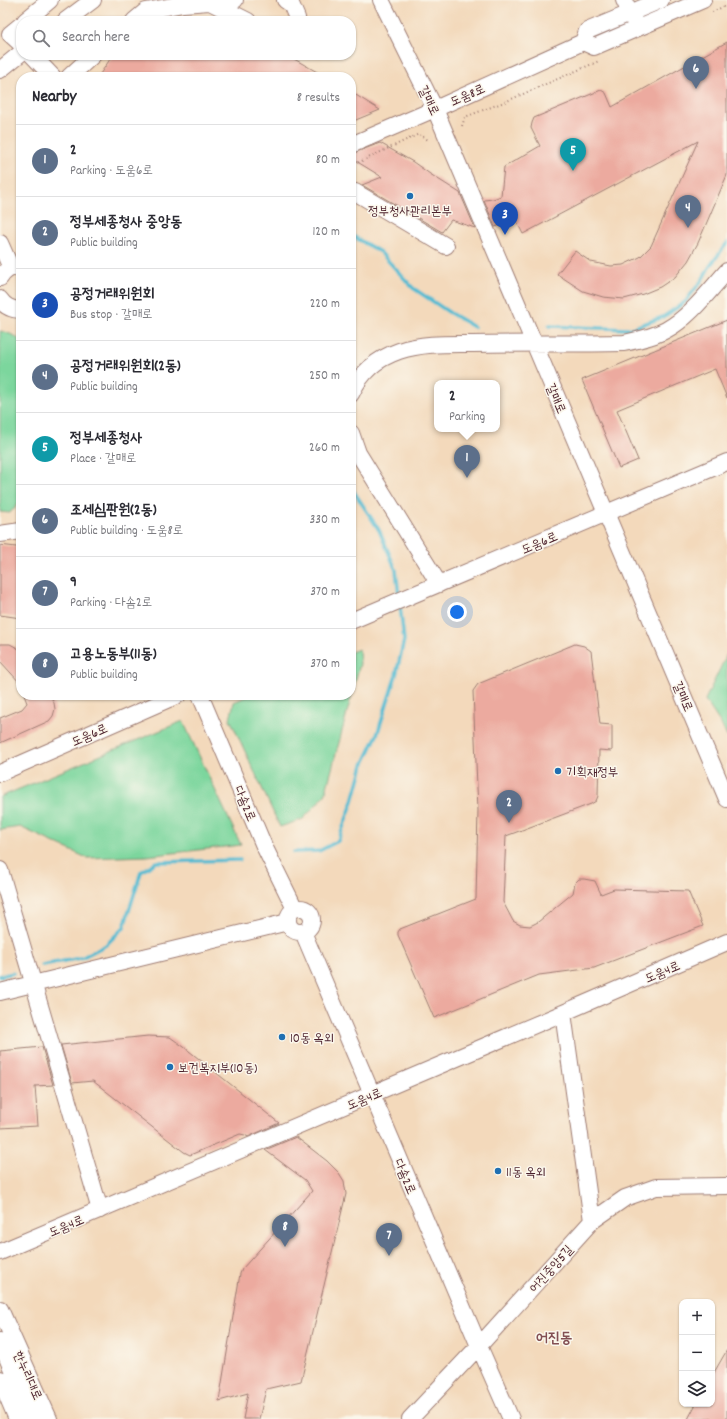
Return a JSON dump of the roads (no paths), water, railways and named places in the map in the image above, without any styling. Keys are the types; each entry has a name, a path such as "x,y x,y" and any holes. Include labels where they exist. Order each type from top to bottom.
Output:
{"street":[{"path":"31,16 50,0"},
{"path":"72,16 93,0"},
{"path":"140,16 146,11 183,4 235,0"},
{"path":"285,0 291,4 296,16"},
{"name":"갈매로","path":"381,0 435,109 727,799"},
{"name":"도움8로","path":"356,143 583,42 587,31 627,7 661,0"},
{"path":"210,2 238,16"},
{"path":"627,7 637,28"},
{"name":"도움8로","path":"583,42 594,47 637,28 705,7"},
{"path":"16,29 10,34 16,39"},
{"path":"0,70 16,58"},
{"path":"37,60 48,72"},
{"path":"74,72 88,60"},
{"path":"356,193 446,246"},
{"path":"0,243 11,271"},
{"path":"356,383 375,362 400,350 415,346 533,342 624,343 653,336 677,323 727,271"},
{"path":"0,299 7,306 16,309"},
{"path":"356,447 358,453 439,584"},
{"name":"도움6로","path":"356,619 727,462"},
{"path":"0,534 16,532"},
{"name":"도움6로","path":"0,773 167,700"},
{"name":"다솜2로","path":"202,700 292,916"},
{"path":"0,870 100,1210"},
{"path":"0,992 34,985 292,916 303,909 307,910 312,916 310,927 303,932 295,932 292,929 292,916"},
{"name":"다솜2로","path":"303,932 478,1346 511,1419"},
{"name":"도움4로","path":"0,1252 372,1095 727,942"},
{"path":"563,1013 592,1221"},
{"name":"어진중앙5길","path":"410,1419 592,1221 626,1198 656,1187 727,1186"},
{"name":"한누리대로","path":"0,1309 49,1419"},
{"path":"0,1341 33,1419"},
{"path":"0,1378 17,1419"}],"waterway":[{"path":"356,238 380,252 413,288 474,327"},
{"path":"549,326 629,329 663,317 685,302 727,243"},
{"path":"356,495 379,530 396,570 399,596"},
{"path":"294,852 319,851 338,841 353,801 363,765 377,735 396,675 404,640 400,606"},
{"path":"42,965 81,958 106,945 124,927 141,872 156,862 240,860"},
{"path":"0,976 13,973"}],"place":[{"name":"조세심판원(2동)","path":"696,89"},
{"name":"정부세종청사","path":"573,171"},
{"name":"정부청사관리본부","path":"410,196"},
{"name":"공정거래위원회(2동)","path":"688,228"},
{"name":"공정거래위원회","path":"505,235"},
{"name":"2","path":"467,478"},
{"name":"기획재정부","path":"558,771"},
{"name":"정부세종청사 중앙동","path":"509,823"},
{"name":"10동 옥외","path":"282,1037"},
{"name":"보건복지부(10동)","path":"170,1067"},
{"name":"11동 옥외","path":"498,1171"},
{"name":"고용노동부(11동)","path":"285,1247"},
{"name":"9","path":"389,1256"}],"district":[{"name":"어진동","path":"554,1337"}]}
